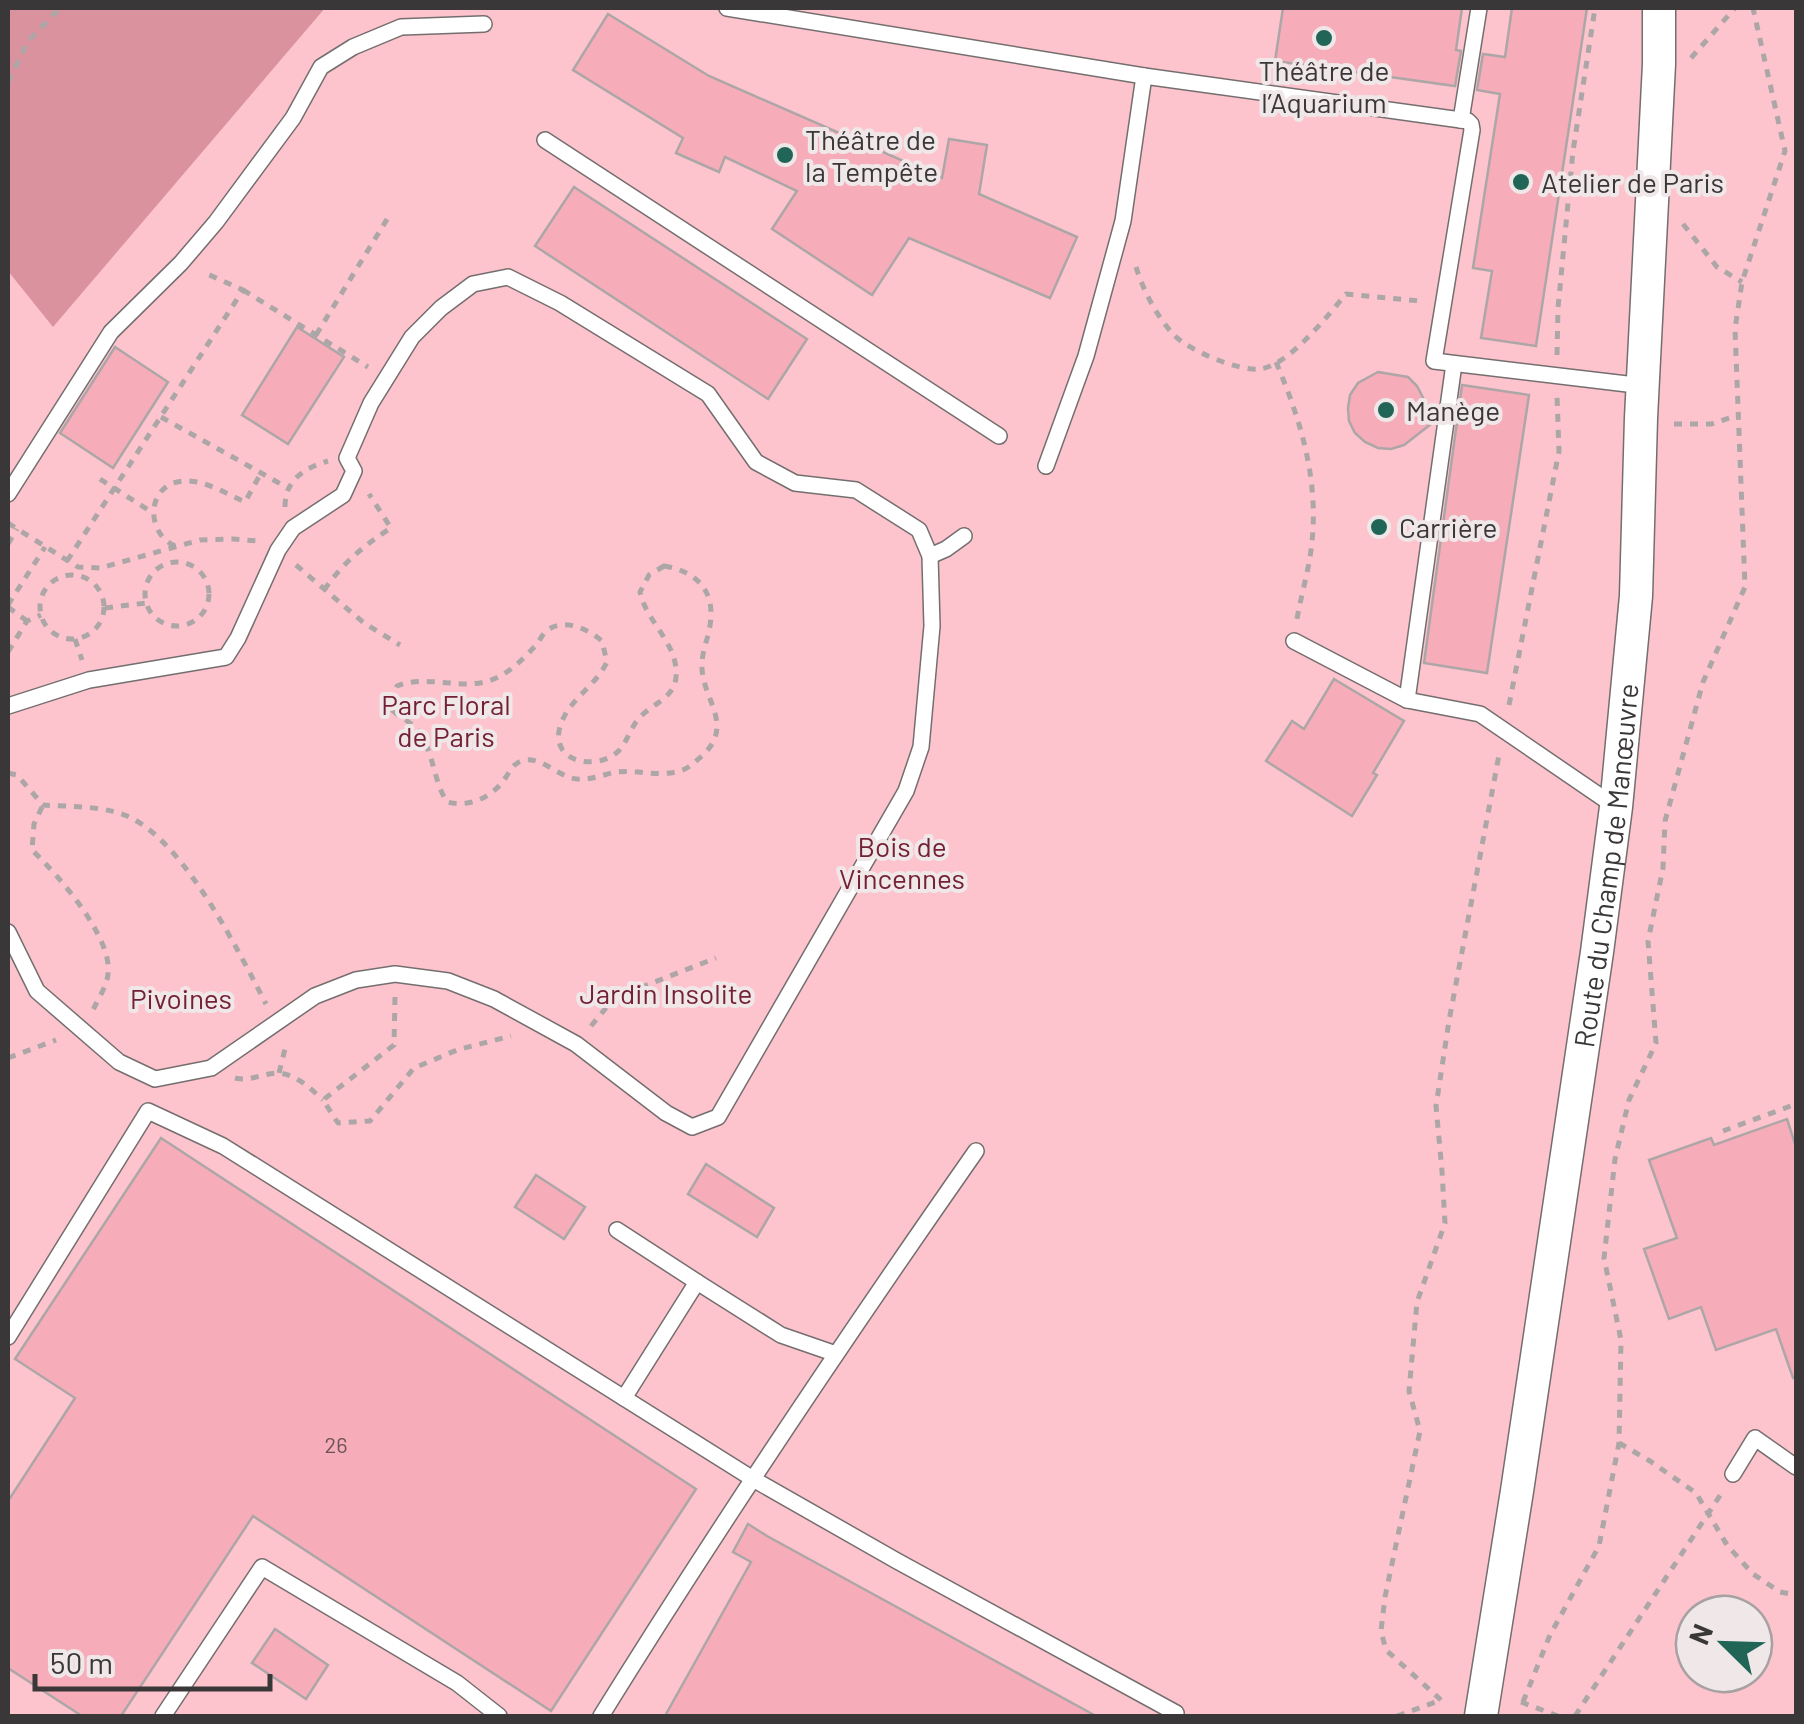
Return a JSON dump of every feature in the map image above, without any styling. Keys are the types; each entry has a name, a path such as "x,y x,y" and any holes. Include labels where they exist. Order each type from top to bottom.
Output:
{"street":[{"name":"Route du Champ de Manœuvre","path":"1481,1716 1592,990 1616,807 1636,596 1659,8"}],"lane":[{"path":"726,8 1144,76 1470,122 1472,130 1434,361 1557,376 1642,402"},
{"path":"1461,120 1479,8"},
{"path":"8,494 112,332 216,222 294,118 320,67 353,47 401,27 484,24"},
{"path":"1046,466 1086,356 1123,221 1144,76"},
{"path":"545,140 999,436"},
{"path":"8,706 89,680 226,657 278,550 293,528 344,495 371,403 412,336 473,284 508,277 560,303 708,394 756,462 795,483 856,490 919,530 930,556 932,626 921,747 906,791 718,1118 692,1127 666,1113 576,1044 494,999 448,981 395,974 356,980 314,996 210,1068 156,1079 119,1062 37,992 8,932"},
{"path":"1407,700 1454,364"},
{"path":"930,556 964,536"},
{"path":"1294,641 1407,700 1480,714 1616,807"},
{"path":"8,1337 148,1111 223,1146 753,1479 1177,1715"},
{"path":"601,1716 753,1479 976,1151"},
{"path":"617,1230 780,1335 836,1354"},
{"path":"624,1398 697,1282"},
{"path":"1733,1474 1755,1438 1796,1467"},
{"path":"163,1716 262,1566 457,1684 499,1716"}],"path":[{"path":"8,82 28,41 60,8"},
{"path":"1441,1700 1386,1650 1381,1631 1420,1431 1409,1391 1417,1302 1445,1223 1436,1106 1559,452 1558,308 1573,152 1595,8"},
{"path":"1682,69 1735,8"},
{"path":"1558,1716 1522,1702 1550,1634 1599,1546 1619,1443 1620,1340 1604,1258 1614,1159 1628,1100 1656,1043 1648,941 1662,868 1664,821 1703,682 1745,587 1735,330 1742,282 1785,151 1753,8"},
{"path":"316,335 389,216"},
{"path":"1678,218 1717,267 1742,282"},
{"path":"1123,221 1141,284 1176,337 1226,364 1260,370 1276,362 1313,334 1346,294 1444,303"},
{"path":"181,262 243,290 386,378"},
{"path":"67,561 243,290"},
{"path":"1276,362 1295,407 1309,459 1314,504 1311,553 1294,641"},
{"path":"1642,402 1665,424 1711,424 1738,415"},
{"path":"162,416 288,488"},
{"path":"293,528 285,509 288,488 300,474 329,460 350,464 391,528 340,566 324,590"},
{"path":"178,547 159,534 153,513 162,490 186,480 245,502 261,472"},
{"path":"100,480 153,513"},
{"path":"8,524 67,561 100,568 200,540 256,541 278,550 364,623 400,645"},
{"path":"8,544 17,530"},
{"path":"27,621 8,606 45,547"},
{"path":"158,553 164,565"},
{"path":"178,562 193,566 204,576 210,591 207,606 198,618 184,625 169,625 156,618 146,603 151,575 164,565 178,562"},
{"path":"664,566 690,574 705,588 711,610 702,670 717,720 716,732 709,748 686,768 658,774 630,772 574,779 535,760 525,760 517,762 498,788 480,800 457,805 447,802 440,790 430,754 416,728 393,711 391,698 397,686 420,681 489,682 518,664 547,630 566,625 580,627 602,642 607,662 595,682 569,706 560,729 560,746 574,760 602,760 620,750 641,716 671,693 676,680 676,666 668,644 642,600 643,584 664,566"},
{"path":"76,575 91,581 101,592 104,608 100,622 90,634 76,639 60,637 48,628 41,614 41,599 48,586 61,577 76,575"},
{"path":"104,608 146,603"},
{"path":"8,652 27,621 41,614"},
{"path":"8,773 17,774 43,806 98,809 133,818 156,836 184,866 235,944 275,1022"},
{"path":"8,1058 84,1030 108,976 107,954 84,914 49,866 32,850 34,824 43,806"},
{"path":"576,1044 606,1008 624,994 716,958"},
{"path":"322,1100 394,1045 395,974"},
{"path":"210,1068 242,1080 279,1073 301,1080 322,1100 338,1124 370,1121 414,1068 458,1050 548,1027"},
{"path":"1723,1131 1796,1104"},
{"path":"1619,1443 1696,1492 1726,1545 1753,1574 1780,1592 1796,1595"},
{"path":"1575,1716 1733,1474"},
{"path":"1397,1716 1451,1699"}],"green space":[{"name":"Bois de Vincennes","path":"8,8 1796,8 1796,1716 8,1716"}],"shaded area":[{"path":"8,8 325,8 53,327 8,271"}],"building":[{"path":"1283,8 1462,8 1455,86 1275,61"},
{"path":"1512,8 1587,8 1536,346 1481,338 1492,271 1473,268 1500,94 1477,90 1483,54 1505,57"},
{"name":"Théâtre de la Tempête","path":"608,14 709,76 942,178 949,139 987,145 979,194 1077,237 1050,298 909,238 872,295 772,229 797,191 725,157 719,172 676,153 683,138 573,70"},
{"path":"574,187 807,339 768,399 535,246"},
{"path":"297,327 344,357 288,444 242,415"},
{"path":"115,347 168,382 113,468 60,433"},
{"name":"Manège","path":"1378,372 1408,377 1435,421 1404,445 1391,449 1365,442 1349,421 1350,395 1358,383"},
{"path":"1462,385 1529,395 1487,673 1424,663"},
{"path":"1334,679 1404,721 1352,816 1266,761 1292,721 1304,729"},
{"path":"1787,1119 1796,1147 1793,1378 1776,1329 1716,1350 1701,1307 1669,1319 1644,1249 1677,1238 1649,1160 1711,1138 1714,1145"},
{"path":"161,1138 696,1489 551,1711 253,1516 121,1716 82,1716 8,1668 8,1501 75,1398 15,1359"},
{"path":"706,1164 774,1208 757,1237 688,1194"},
{"path":"536,1175 585,1207 564,1239 515,1207"},
{"path":"748,1524 1096,1716 665,1716 751,1562 733,1552"},
{"path":"275,1629 328,1665 306,1699 252,1663"}],"place":[{"name":"Théâtre de l’Aquarium","path":"1324,38"},
{"name":"Théâtre de la Tempête","path":"785,155"},
{"name":"Atelier de Paris","path":"1521,182"},
{"name":"Manège","path":"1386,410"},
{"name":"Carrière","path":"1379,527"}],"park label":[{"name":"Parc Floral de Paris","path":"446,720"},
{"name":"Jardin Insolite","path":"666,993"},
{"name":"Pivoines","path":"181,998"}]}
